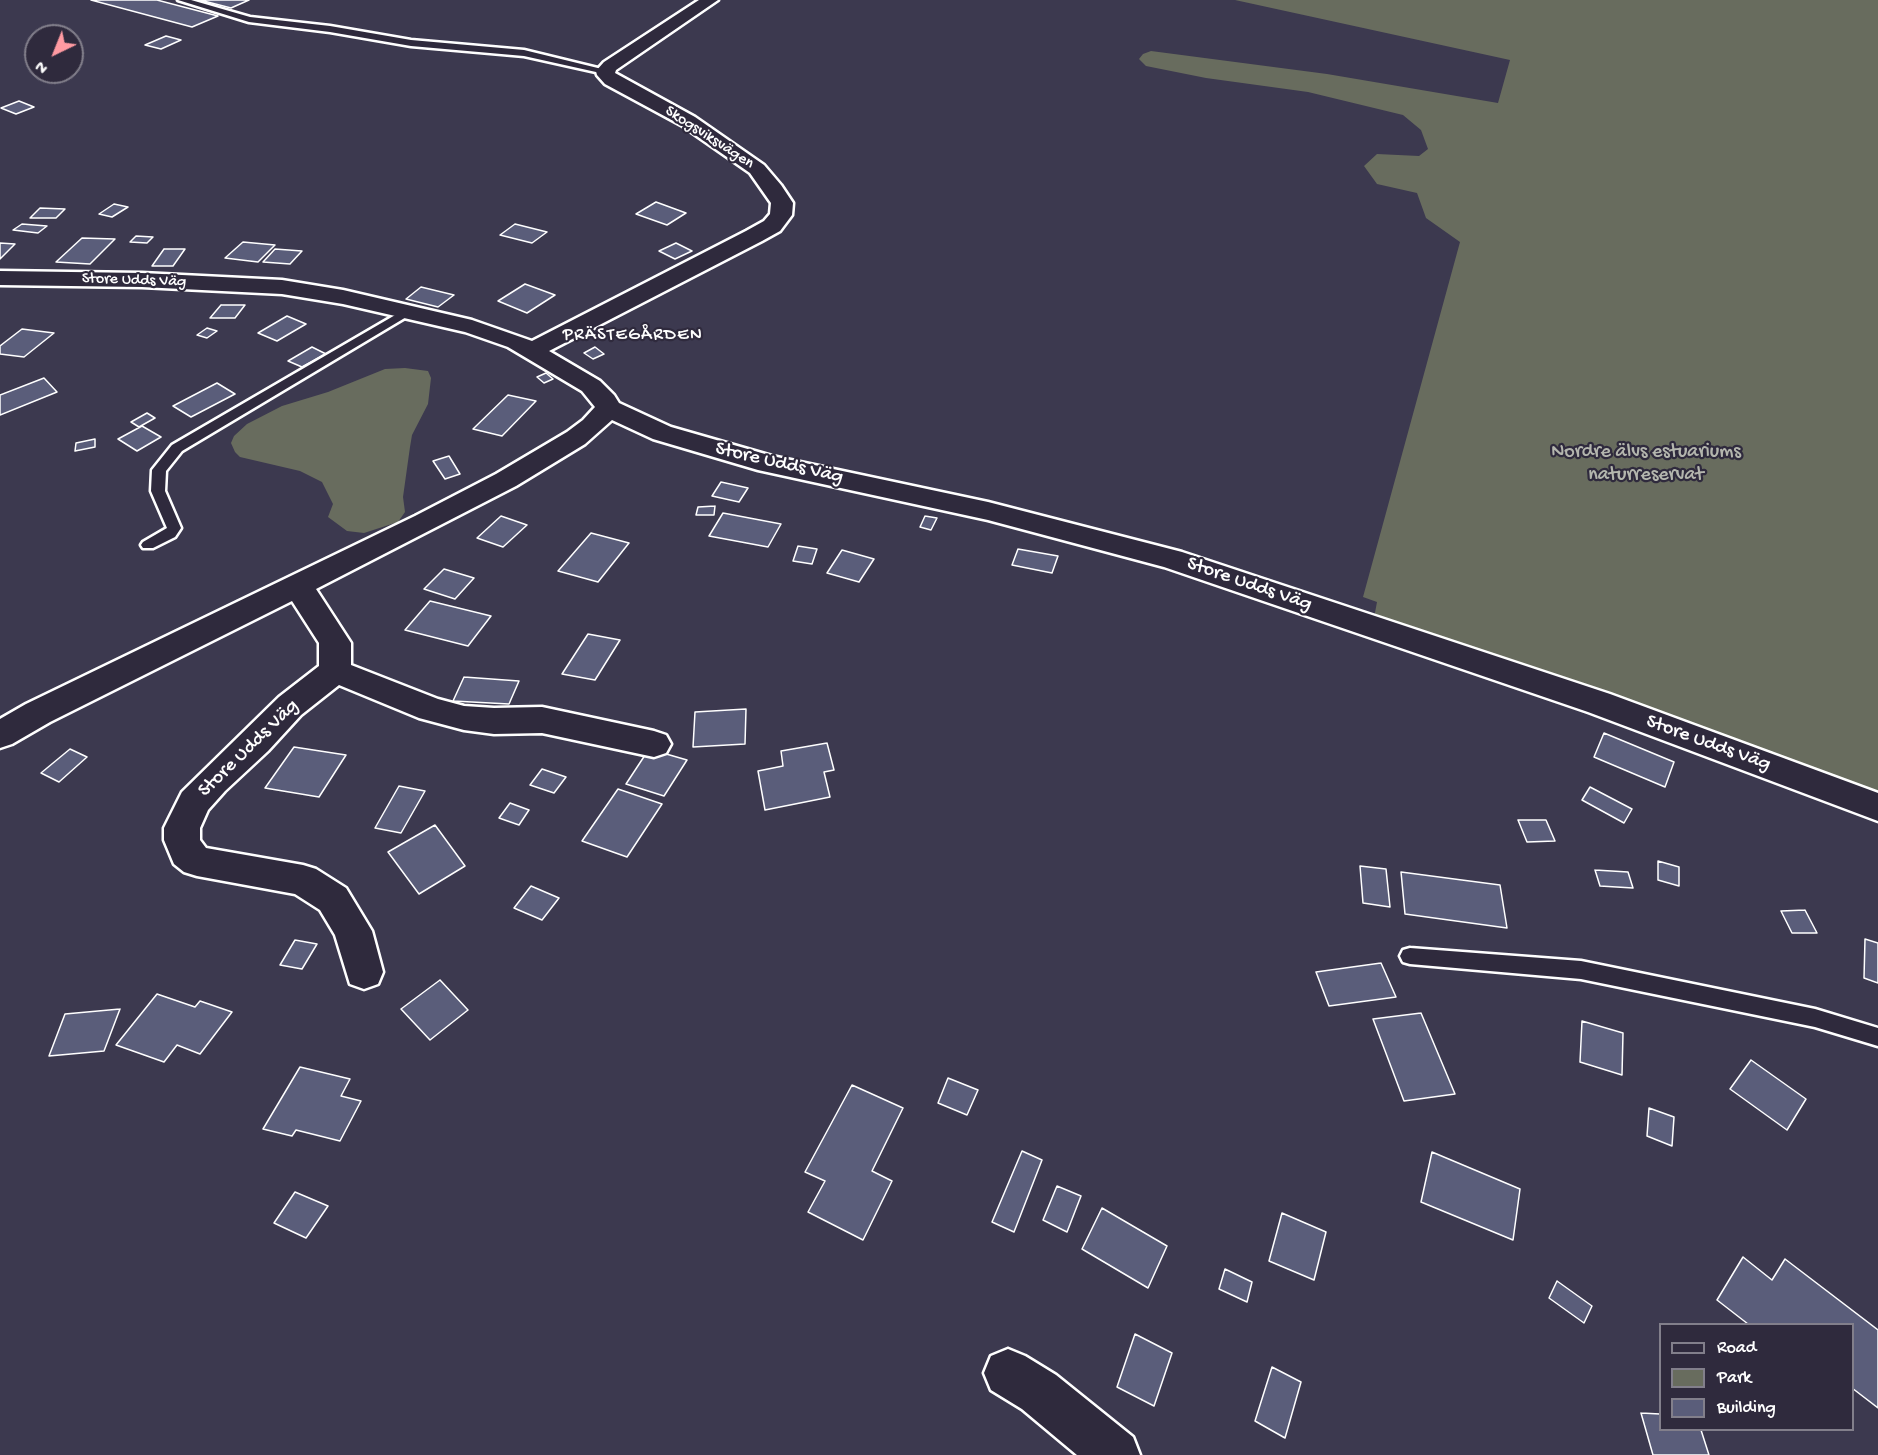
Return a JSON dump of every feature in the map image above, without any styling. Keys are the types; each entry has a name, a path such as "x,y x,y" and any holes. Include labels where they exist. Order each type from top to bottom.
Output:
{"street":[{"path":"605,71 710,0"},
{"name":"Skogsviksvägen","path":"532,350 754,236 772,226 781,215 782,203 774,189 757,169 688,121 610,80 605,71"},
{"name":"Store Udds Väg","path":"0,278 142,280 282,287 343,297 472,327 532,350 591,386 605,400 608,408 662,433 768,464 988,511 1172,559 1599,703 1878,807"},
{"path":"0,735 38,713 425,523 545,459 592,426 608,408"},
{"path":"297,587 336,643 335,671 431,709 464,718 494,721 542,720 576,725 654,744"},
{"name":"Store Udds Väg","path":"335,671 290,706 256,742 213,781 194,802 182,828 182,840 187,853 197,861 303,880 333,899 353,931 364,972"},
{"path":"1008,1373 1039,1392 1115,1455"}],"lane":[{"path":"182,0 249,19 330,29 411,43 524,53 605,71"},
{"path":"148,545 170,534 174,528 158,491 159,470 177,448 409,311"},
{"path":"1410,956 1581,970 1815,1018 1878,1037"}],"green space":[{"name":"Nordre älvs estuariums naturreservat","path":"1235,0 1878,0 1878,791 1834,783 1374,618 1377,602 1363,597 1460,242 1426,218 1417,193 1377,184 1364,166 1377,154 1419,156 1428,149 1421,130 1403,115 1308,92 1206,78 1146,66 1139,59 1143,54 1151,51 1327,74 1498,103 1510,60"},
{"path":"405,368 428,371 431,378 428,404 412,435 403,497 405,512 398,522 364,533 347,531 328,517 333,504 322,482 300,471 240,457 235,452 231,443 234,436 247,424 282,406 328,392 385,369"}],"building":[{"path":"91,0 157,0 218,16 192,27"},
{"path":"200,0 249,0 231,8"},
{"path":"166,36 181,40 161,49 145,45"},
{"path":"19,101 34,107 16,114 1,108"},
{"path":"656,202 686,213 667,225 636,214"},
{"path":"114,204 128,207 112,217 99,214"},
{"path":"40,208 65,209 56,218 30,218"},
{"path":"22,224 47,226 38,233 13,230"},
{"path":"515,224 547,232 532,243 500,235"},
{"path":"136,236 153,237 147,243 130,242"},
{"path":"82,238 115,239 90,264 56,262"},
{"path":"243,242 275,245 258,262 225,258"},
{"path":"0,243 15,244 0,259"},
{"path":"676,243 692,251 675,259 659,251"},
{"path":"164,249 185,249 173,266 152,266"},
{"path":"275,249 302,251 290,264 263,262"},
{"path":"525,284 555,295 527,313 498,301"},
{"path":"421,287 454,295 438,307 406,299"},
{"path":"221,305 245,305 235,318 210,318"},
{"path":"287,316 306,324 277,341 258,333"},
{"path":"207,328 217,331 207,338 197,335"},
{"path":"22,329 54,333 24,357 0,354 0,346"},
{"path":"312,347 326,354 302,367 288,361"},
{"path":"595,347 604,354 593,359 584,353"},
{"path":"546,373 553,379 544,383 537,377"},
{"path":"44,378 57,392 0,415 0,395"},
{"path":"217,383 235,394 191,417 173,406"},
{"path":"508,395 536,401 502,436 473,429"},
{"path":"147,413 155,418 139,427 131,422"},
{"path":"142,426 161,437 137,451 118,439"},
{"path":"95,439 95,447 75,451 76,443"},
{"path":"449,456 460,474 445,479 433,461"},
{"path":"721,482 748,488 739,502 712,496"},
{"path":"715,506 714,515 696,515 698,507"},
{"path":"723,513 781,524 768,547 709,536"},
{"path":"501,516 527,525 503,547 477,538"},
{"path":"925,516 937,518 931,530 920,527"},
{"path":"591,533 629,543 598,582 558,571"},
{"path":"798,546 817,549 812,564 793,561"},
{"path":"1018,549 1058,556 1052,573 1012,565"},
{"path":"842,550 874,559 859,582 827,573"},
{"path":"444,569 474,578 455,599 424,589"},
{"path":"430,601 491,616 468,646 405,630"},
{"path":"588,634 620,640 595,680 562,674"},
{"path":"464,677 519,681 509,704 453,701"},
{"path":"746,709 745,744 693,747 695,712"},
{"path":"1604,733 1674,762 1665,787 1594,757"},
{"path":"827,743 834,770 824,772 830,797 765,810 758,771 783,766 781,751"},
{"path":"294,747 346,755 319,797 265,788"},
{"path":"70,749 87,757 59,782 41,773"},
{"path":"649,749 687,760 664,796 626,784"},
{"path":"542,769 566,777 554,793 530,785"},
{"path":"399,786 425,791 401,833 375,828"},
{"path":"1590,787 1632,809 1624,823 1582,800"},
{"path":"618,789 662,804 627,857 582,841"},
{"path":"510,803 529,810 519,825 499,818"},
{"path":"1518,820 1546,820 1555,841 1527,842"},
{"path":"435,825 465,866 419,894 388,852"},
{"path":"1658,861 1679,867 1679,886 1658,880"},
{"path":"1360,866 1386,869 1390,907 1363,903"},
{"path":"1595,870 1628,872 1633,888 1600,886"},
{"path":"1401,872 1500,885 1507,928 1405,914"},
{"path":"531,886 559,898 542,920 514,908"},
{"path":"1805,910 1817,933 1792,933 1781,911"},
{"path":"1865,939 1878,943 1878,983 1864,978"},
{"path":"295,940 317,944 302,969 280,965"},
{"path":"1381,963 1396,997 1329,1006 1316,972"},
{"path":"440,980 468,1010 430,1040 401,1009"},
{"path":"157,994 195,1007 200,1001 232,1012 200,1054 177,1045 164,1062 116,1045"},
{"path":"120,1009 104,1051 49,1056 65,1014"},
{"path":"1421,1013 1455,1094 1404,1101 1373,1019"},
{"path":"1582,1021 1623,1033 1622,1075 1580,1062"},
{"path":"1751,1060 1806,1099 1787,1130 1730,1089"},
{"path":"300,1067 350,1079 341,1096 361,1101 340,1141 296,1130 292,1136 263,1129"},
{"path":"948,1078 978,1090 967,1115 938,1103"},
{"path":"852,1085 903,1108 872,1171 892,1181 863,1240 808,1212 825,1181 805,1172"},
{"path":"1649,1108 1674,1117 1672,1146 1647,1136"},
{"path":"1022,1151 1042,1160 1014,1232 992,1222"},
{"path":"1432,1152 1520,1189 1513,1240 1421,1202"},
{"path":"1057,1186 1081,1196 1067,1232 1043,1220"},
{"path":"295,1192 328,1206 306,1238 274,1223"},
{"path":"1102,1208 1167,1246 1148,1288 1082,1249"},
{"path":"1282,1213 1326,1232 1314,1280 1269,1261"},
{"path":"1743,1257 1772,1280 1785,1259 1878,1330 1878,1408 1854,1390 1854,1323 1747,1323 1717,1300"},
{"path":"1225,1269 1252,1282 1247,1302 1219,1289"},
{"path":"1557,1281 1592,1306 1584,1323 1549,1298"},
{"path":"1135,1334 1172,1353 1154,1406 1117,1387"},
{"path":"1272,1367 1301,1382 1285,1438 1255,1421"},
{"path":"1641,1413 1659,1414 1659,1431 1701,1431 1709,1455 1653,1455"}],"district":[{"name":"PRÄSTEGÅRDEN","path":"633,336"}]}
